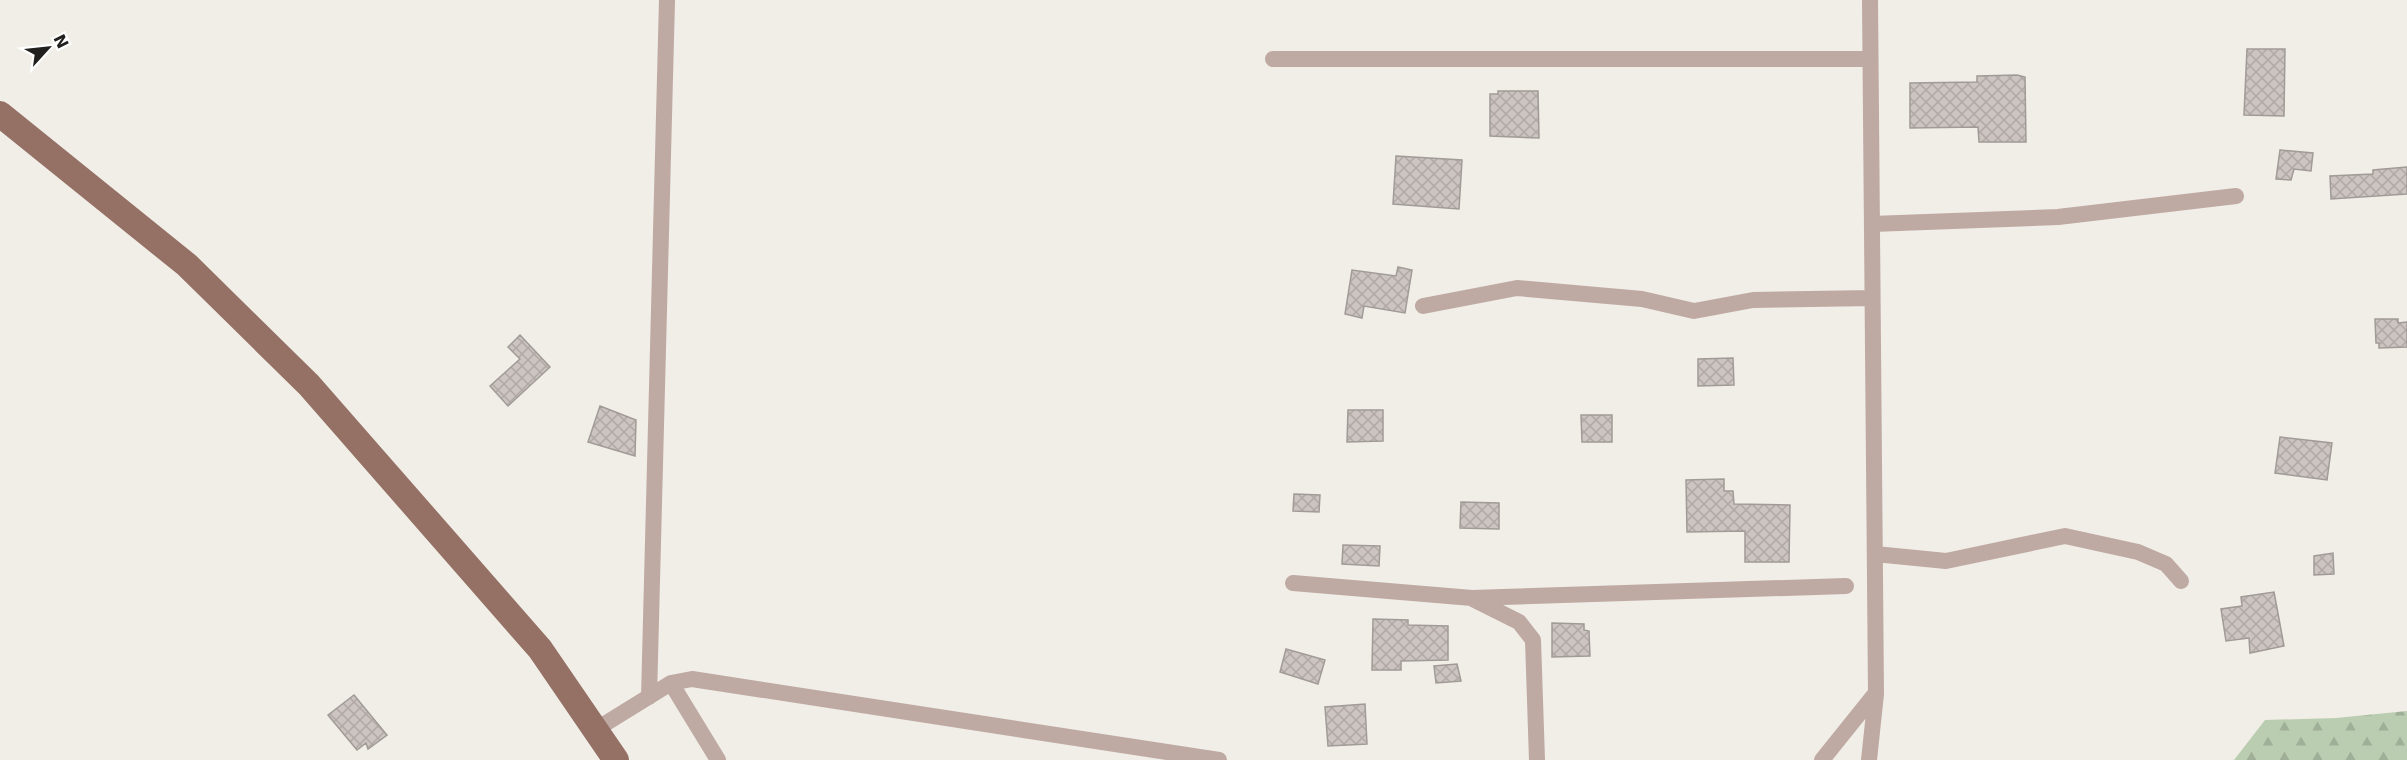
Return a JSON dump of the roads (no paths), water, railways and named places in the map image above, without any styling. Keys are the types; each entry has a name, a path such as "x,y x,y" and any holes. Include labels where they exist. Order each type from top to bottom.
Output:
{"main road":[{"path":"0,114 187,265 309,385 540,649 616,760"}],"street":[{"path":"649,697 667,0"},
{"path":"1869,0 1876,694 1869,760"},
{"path":"1273,59 1870,59"},
{"path":"1872,224 2058,217 2236,196"},
{"path":"1423,306 1517,288 1642,298 1694,311 1753,300 1872,297"},
{"path":"1875,554 1946,561 2065,536 2138,552 2166,564 2181,580"},
{"path":"1293,583 1472,598 1845,586"},
{"path":"1472,598 1519,622 1533,640 1537,760"},
{"path":"595,730 671,683 692,679 1219,760"},
{"path":"671,683 718,760"},
{"path":"1822,760 1876,694"}]}
